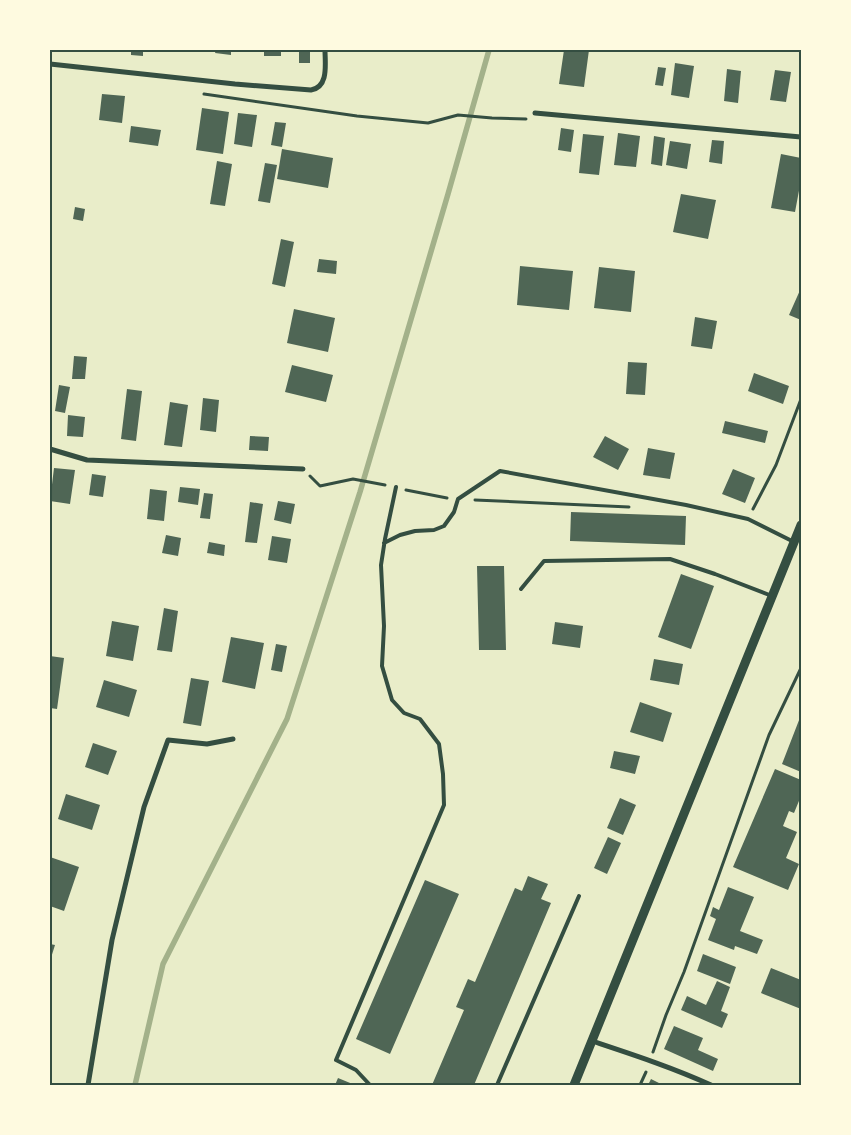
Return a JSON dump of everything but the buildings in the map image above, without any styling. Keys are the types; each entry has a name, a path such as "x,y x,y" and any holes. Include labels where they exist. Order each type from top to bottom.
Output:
{"street":[{"path":"50,64 235,84 311,90 321,86 324,80 325,50"},
{"path":"533,116 801,137"},
{"path":"50,449 87,460 303,469"},
{"path":"574,1085 801,525"},
{"path":"88,1085 112,940 144,807 168,740 207,744 233,739"},
{"path":"592,1042 679,1070 711,1085"}],"lane":[{"path":"384,543 400,535 434,530 444,526 454,512 458,500 500,471 686,505 748,519 794,542"},
{"path":"370,1085 356,1070 336,1060 444,805 443,774 439,744 420,719 404,713 392,700 382,666 384,626 381,565 396,487"},
{"path":"521,589 544,562 670,559 772,596"},
{"path":"498,1085 579,896"}],"path":[{"path":"196,93 428,124 458,115 522,119 533,116"},
{"path":"748,519 776,465 801,399"},
{"path":"303,469 320,486 353,478 458,500 630,507"},
{"path":"640,1085 684,972 769,735 801,668"}],"waterway":[{"path":"135,1085 163,964 287,719 360,492 489,50"}]}
